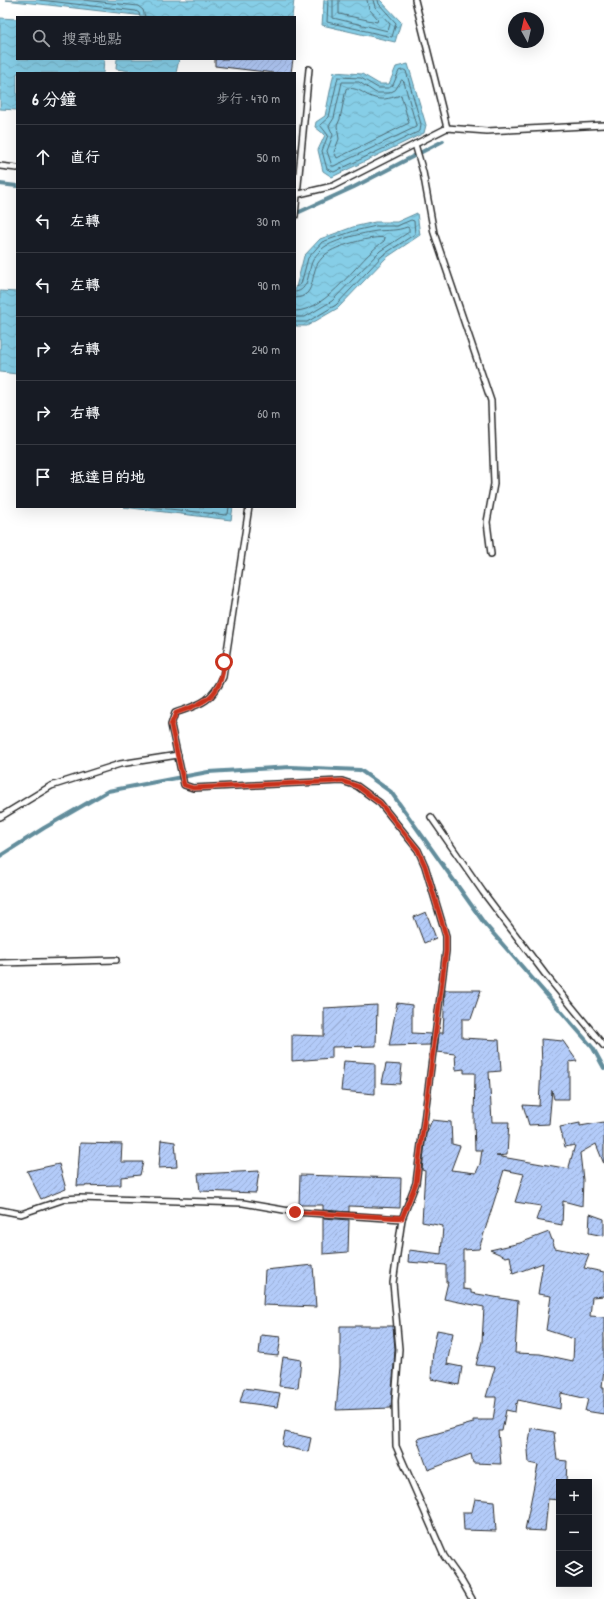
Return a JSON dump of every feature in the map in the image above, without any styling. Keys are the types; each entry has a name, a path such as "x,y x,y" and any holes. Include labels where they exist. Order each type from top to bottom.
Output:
{"lane":[{"path":"415,0 447,128"},
{"path":"296,208 309,69"},
{"path":"297,195 333,186 447,128 487,131 604,125"},
{"path":"415,144 423,172 434,232 491,401 494,484 488,522 491,554"},
{"path":"0,166 16,168"},
{"path":"249,508 223,677 218,688 206,701 176,713 171,725 184,785 193,788 342,781 350,783 357,786 380,803 418,850 425,866 446,936 446,951 416,1183 402,1218 393,1283 399,1349 395,1401 396,1446 444,1556 472,1599"},
{"path":"0,817 51,786 120,764 178,755"},
{"path":"431,817 483,892 545,974 604,1046"},
{"path":"0,962 116,960"},
{"path":"0,1210 21,1214 65,1199 79,1198 243,1203 295,1212 402,1218"}],"water":[{"path":"5,0 294,0 292,16 144,16"},
{"path":"324,0 380,0 401,22 395,42 322,25"},
{"path":"0,18 16,19 16,60 104,60 103,72 16,72 16,110 0,109"},
{"path":"117,60 179,60 176,72 138,72 116,69"},
{"path":"408,64 426,125 424,133 332,177 323,171 318,150 325,135 315,127 316,122 325,116 334,72 362,74 379,84 389,84 396,67"},
{"path":"417,213 420,235 386,258 338,308 307,326 296,326 296,287 304,256 320,239 353,227 375,222 397,222"},
{"path":"0,291 16,292 16,374 0,372"},
{"path":"131,508 233,508 231,520"}],"building":[{"path":"215,60 293,60 291,72 266,72 215,66"},
{"path":"426,912 436,938 424,943 414,917"},
{"path":"445,990 481,990 471,1019 462,1019 462,1038 499,1040 501,1071 489,1072 492,1122 509,1122 507,1155 496,1156 570,1169 569,1167 575,1145 565,1147 560,1127 580,1123 580,1126 604,1122 604,1164 596,1144 580,1153 583,1180 582,1206 563,1201 562,1225 536,1220 541,1206 515,1202 524,1174 504,1170 479,1249 463,1250 463,1289 471,1290 471,1293 518,1301 515,1353 540,1354 573,1361 574,1339 546,1330 551,1296 538,1294 543,1263 513,1274 510,1256 506,1257 490,1250 520,1243 549,1232 555,1248 589,1255 584,1268 604,1272 604,1296 592,1297 590,1316 604,1317 604,1369 602,1387 604,1387 604,1414 585,1411 588,1399 561,1393 560,1409 518,1400 517,1404 516,1403 515,1412 506,1410 502,1431 498,1431 501,1464 473,1463 471,1454 428,1470 417,1439 473,1423 473,1420 493,1420 496,1400 496,1397 486,1397 495,1367 476,1365 482,1342 484,1307 444,1299 448,1282 446,1282 446,1265 408,1262 409,1250 441,1254 443,1226 422,1222 425,1171 422,1170 426,1134 432,1120 451,1122 452,1144 460,1146 451,1170 476,1173 480,1164 482,1150 475,1150 475,1073 464,1073 464,1069 456,1070 455,1054 437,1052 439,1033 443,1033"},
{"path":"397,1003 412,1005 412,1033 431,1034 430,1045 389,1046"},
{"path":"377,1005 376,1046 332,1047 332,1058 292,1061 292,1035 324,1036 324,1008"},
{"path":"541,1039 563,1041 577,1061 569,1062 569,1099 554,1099 552,1090 549,1124 529,1125 523,1105 539,1106 542,1067"},
{"path":"344,1061 375,1063 375,1094 341,1091"},
{"path":"386,1064 402,1065 400,1084 382,1083"},
{"path":"161,1140 175,1142 177,1167 159,1168"},
{"path":"80,1143 122,1144 121,1162 143,1162 140,1175 121,1177 121,1185 77,1186"},
{"path":"59,1164 66,1189 41,1199 27,1171"},
{"path":"259,1171 256,1193 200,1191 198,1174"},
{"path":"300,1175 401,1178 400,1208 349,1206 349,1212 323,1210 323,1205 299,1205"},
{"path":"590,1214 604,1219 604,1236 589,1233"},
{"path":"323,1218 349,1220 348,1252 323,1254"},
{"path":"313,1265 316,1307 263,1305 265,1270"},
{"path":"340,1326 393,1326 395,1349 391,1408 336,1410 340,1367"},
{"path":"437,1330 453,1333 447,1364 462,1367 459,1385 431,1379 433,1351"},
{"path":"261,1335 281,1337 278,1356 259,1354"},
{"path":"283,1357 301,1360 298,1388 279,1386"},
{"path":"244,1388 280,1393 277,1407 240,1402"},
{"path":"531,1428 554,1432 557,1460 567,1461 566,1479 556,1479 556,1500 548,1499 545,1531 525,1530 538,1465 529,1463 528,1450"},
{"path":"285,1432 311,1438 308,1452 282,1446"},
{"path":"475,1499 494,1501 496,1531 464,1530 463,1512 472,1512"}],"waterway":[{"path":"296,214 354,187 443,141"},
{"path":"0,184 16,186"},
{"path":"0,856 44,828 108,791 208,772 291,767 360,770 391,792 484,923 593,1048 604,1068"}],"route":[{"path":"224,662 223,677 218,688 206,701 176,713 171,725 184,785 193,788 342,781 357,786 380,803 418,850 425,866 446,936 446,951 416,1183 402,1218 295,1212"}]}
